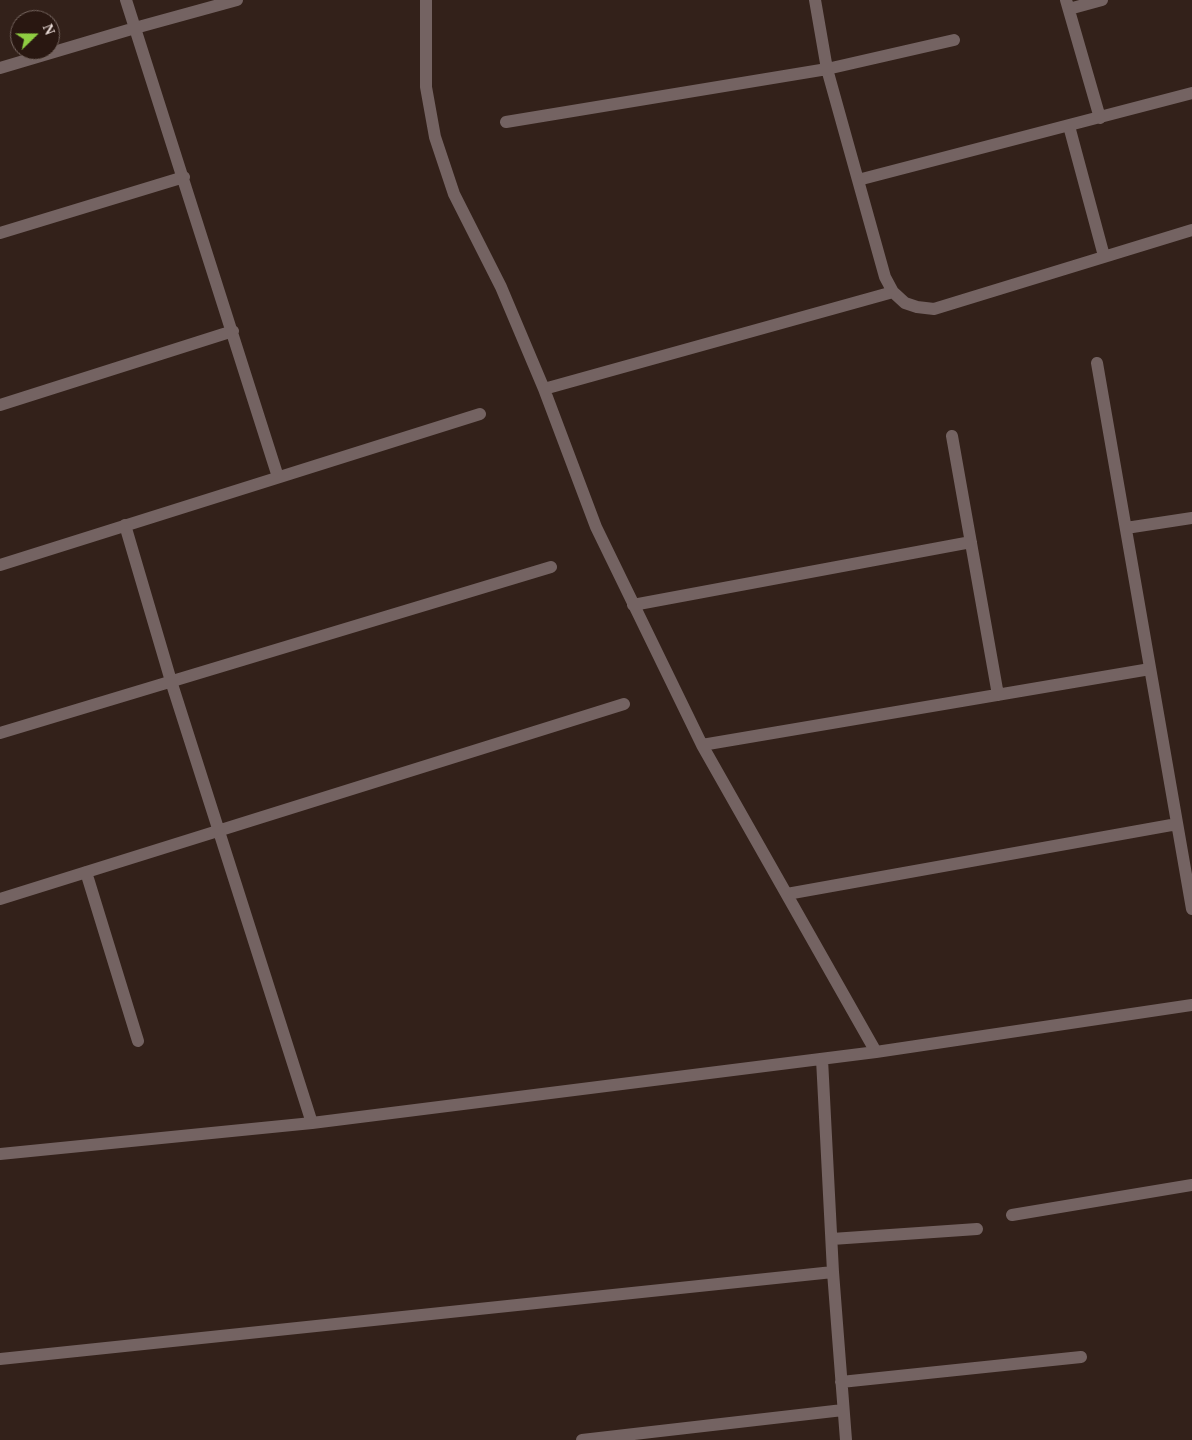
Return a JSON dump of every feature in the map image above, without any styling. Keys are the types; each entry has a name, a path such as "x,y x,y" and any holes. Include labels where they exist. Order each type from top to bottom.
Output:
{"street":[{"path":"126,0 184,177 278,477"},
{"path":"0,68 237,0"},
{"path":"426,0 426,87 435,137 454,194 501,287 544,389 596,527 702,745 876,1052"},
{"path":"816,0 826,69 885,278 893,292 905,303 917,308 934,309 1192,230"},
{"path":"1100,118 1068,5 1102,0"},
{"path":"506,122 826,69 954,40"},
{"path":"858,180 1192,93"},
{"path":"1069,126 1104,256"},
{"path":"0,233 184,177"},
{"path":"544,389 893,292"},
{"path":"0,405 233,331"},
{"path":"1097,363 1192,909"},
{"path":"0,565 480,414"},
{"path":"952,436 998,695"},
{"path":"1126,528 1192,518"},
{"path":"125,525 171,681 312,1123"},
{"path":"633,606 971,542"},
{"path":"0,733 551,567"},
{"path":"702,745 1150,669"},
{"path":"0,899 624,704"},
{"path":"787,894 1177,824"},
{"path":"86,872 138,1041"},
{"path":"0,1154 312,1123 876,1052 1192,1005"},
{"path":"822,1059 833,1272 846,1440"},
{"path":"1012,1215 1192,1185"},
{"path":"832,1239 977,1229"},
{"path":"0,1359 833,1272"},
{"path":"841,1382 1081,1357"},
{"path":"582,1440 843,1410"}]}
